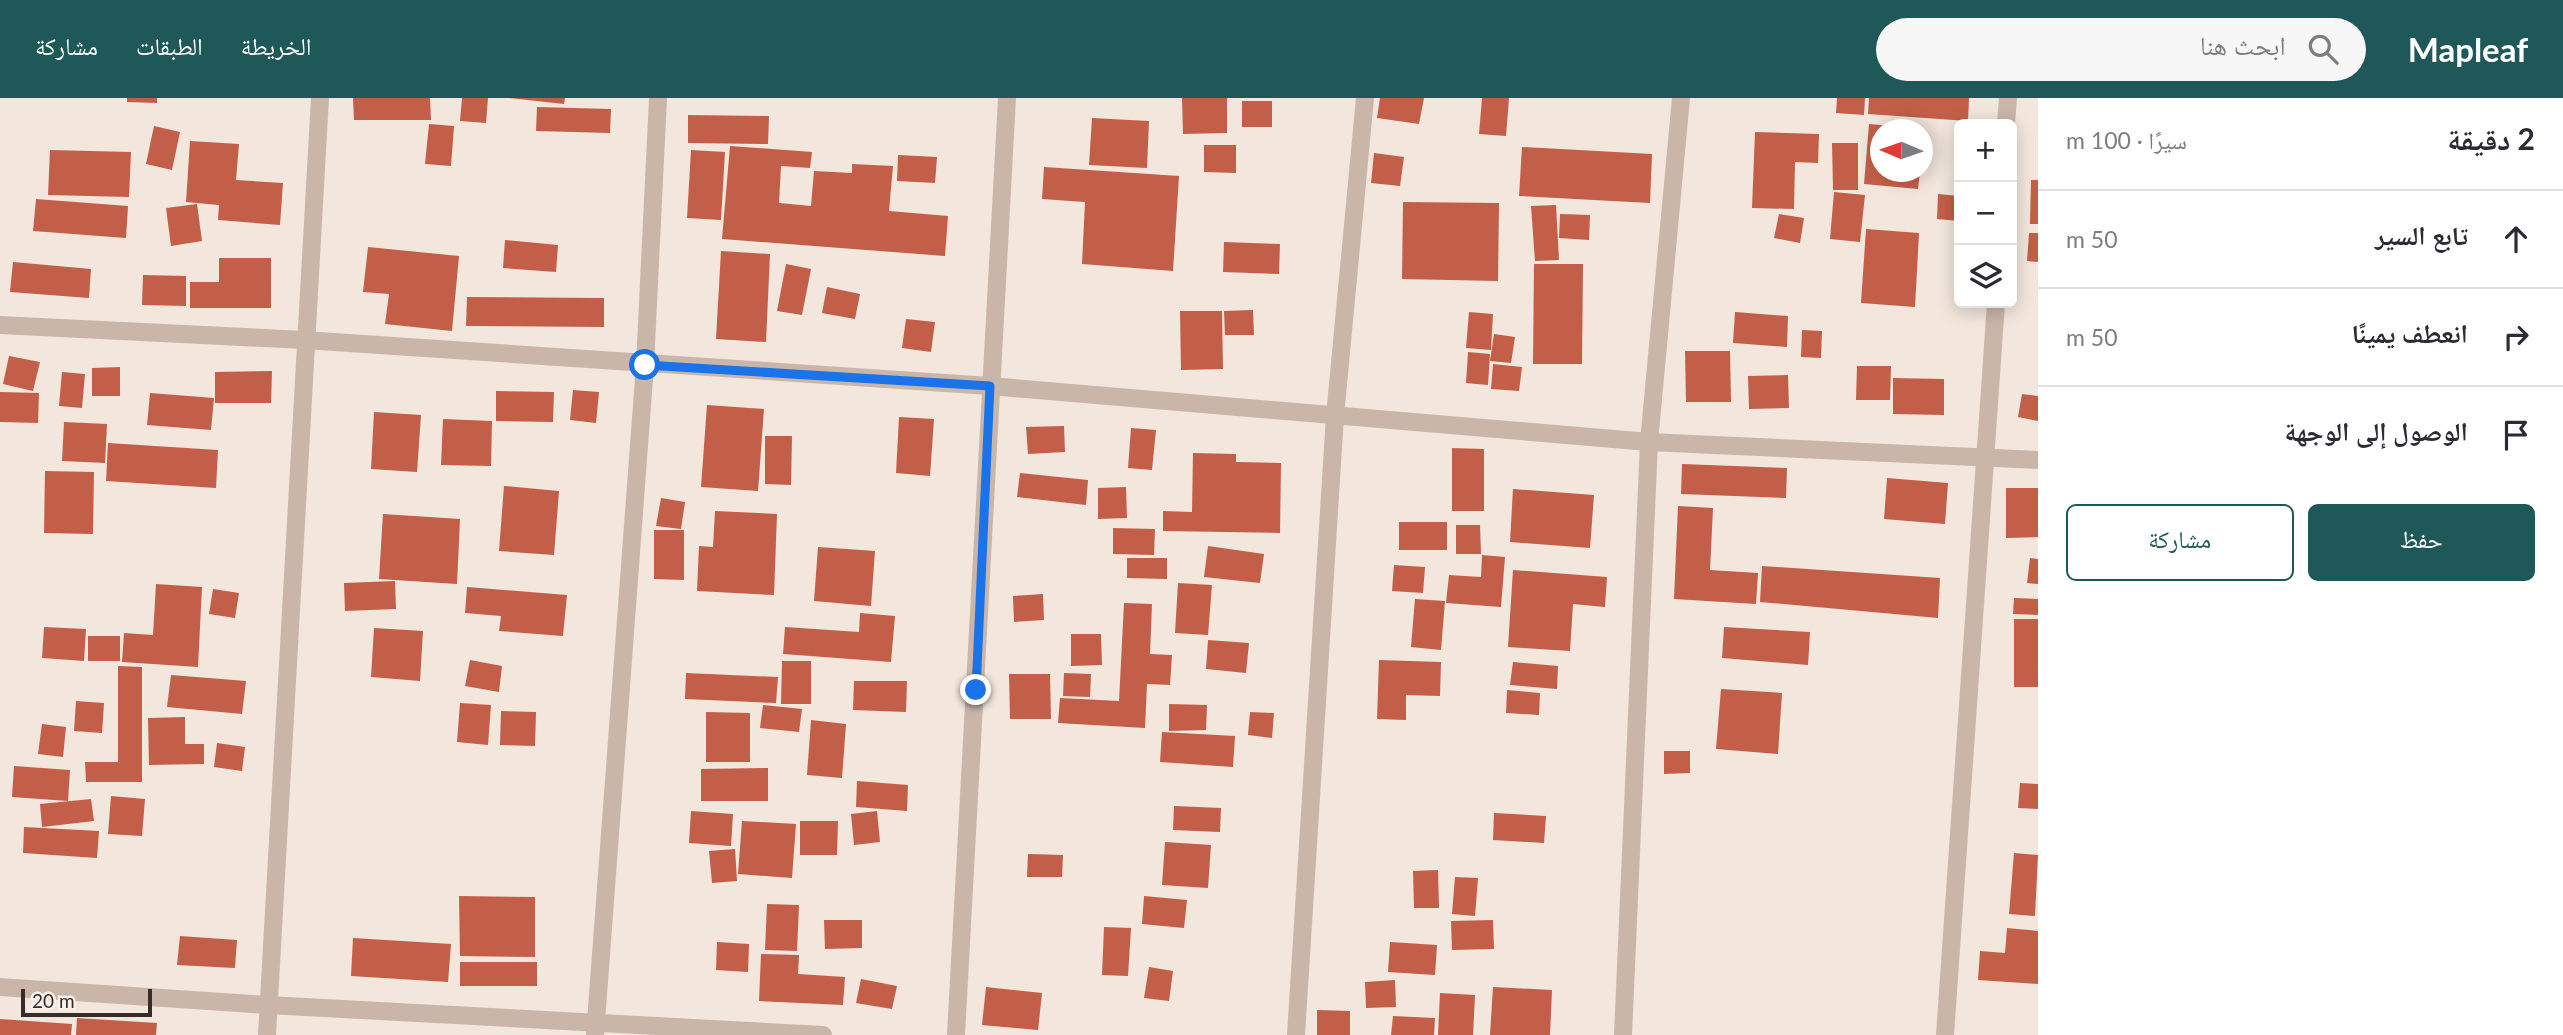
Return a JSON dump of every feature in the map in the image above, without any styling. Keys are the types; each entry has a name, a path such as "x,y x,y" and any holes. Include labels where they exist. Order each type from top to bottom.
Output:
{"street":[{"path":"267,1035 304,340 320,98"},
{"path":"595,1028 645,365 658,98"},
{"path":"956,1035 1007,98"},
{"path":"1296,1035 1335,416 1365,98"},
{"path":"1623,1035 1648,442 1681,98"},
{"path":"2006,119 2008,98"},
{"path":"1945,1035 1996,308"},
{"path":"0,325 304,340 645,365 990,386 1648,442 2038,460"},
{"path":"0,987 595,1028 823,1035"}],"building":[{"path":"127,98 157,98 157,103 127,102"},
{"path":"353,98 430,98 431,120 354,120"},
{"path":"462,98 488,98 486,123 460,121"},
{"path":"509,98 565,98 564,104"},
{"path":"1182,98 1227,98 1227,133 1183,134"},
{"path":"1380,98 1424,98 1419,124 1377,118"},
{"path":"1482,98 1509,98 1506,136 1479,134"},
{"path":"1837,98 1865,98 1864,115 1836,113"},
{"path":"1869,98 1969,98 1968,119 1868,114"},
{"path":"1242,101 1272,101 1272,127 1242,127"},
{"path":"537,107 611,109 610,133 536,131"},
{"path":"688,115 769,116 768,144 688,143"},
{"path":"1092,118 1149,121 1147,168 1089,165"},
{"path":"429,124 454,126 451,166 425,164"},
{"path":"1869,124 1870,182 1919,182 1918,189 1864,184"},
{"path":"154,126 180,132 172,170 146,164"},
{"path":"1755,132 1819,134 1818,163 1795,162 1794,209 1752,208"},
{"path":"190,141 239,144 236,180 283,183 280,225 218,220 219,205 186,202"},
{"path":"1832,143 1858,143 1858,190 1833,190"},
{"path":"1204,145 1236,145 1236,173 1204,172"},
{"path":"730,146 812,152 810,168 781,166 779,203 811,206 814,171 852,173 852,164 893,166 889,211 948,216 945,256 722,239"},
{"path":"1522,147 1652,154 1650,203 1519,196"},
{"path":"50,150 131,152 129,197 48,195"},
{"path":"691,150 725,152 721,220 687,218"},
{"path":"1374,153 1404,157 1400,186 1371,183"},
{"path":"898,155 937,157 935,183 897,181"},
{"path":"1044,167 1179,176 1173,271 1082,264 1085,202 1042,199"},
{"path":"2031,180 2038,180 2038,224 2030,224"},
{"path":"1834,192 1865,195 1860,242 1830,239"},
{"path":"1938,194 1954,196 1954,221 1937,219"},
{"path":"36,199 128,206 126,238 33,231"},
{"path":"1403,202 1499,203 1498,281 1402,279"},
{"path":"197,204 202,241 171,246 166,208"},
{"path":"1556,205 1559,260 1535,261 1531,206"},
{"path":"1560,214 1590,215 1589,240 1559,238"},
{"path":"1779,214 1804,218 1800,243 1774,238"},
{"path":"1866,229 1919,233 1915,307 1861,303"},
{"path":"2029,233 2038,233 2038,262 2027,261"},
{"path":"505,240 558,245 556,272 503,268"},
{"path":"1224,242 1280,244 1279,274 1223,272"},
{"path":"368,247 459,256 452,331 385,324 389,294 363,292"},
{"path":"721,251 770,254 766,342 716,339"},
{"path":"219,258 271,258 271,308 190,308 190,282 219,282"},
{"path":"13,262 91,269 89,298 10,292"},
{"path":"786,264 811,269 802,315 777,311"},
{"path":"1534,264 1583,264 1582,364 1533,364"},
{"path":"143,275 186,276 186,306 142,305"},
{"path":"827,287 860,294 855,319 822,313"},
{"path":"467,297 604,298 604,327 466,326"},
{"path":"1253,310 1254,335 1225,335 1224,311"},
{"path":"1180,311 1222,311 1223,369 1181,370"},
{"path":"1469,312 1493,314 1491,350 1466,348"},
{"path":"1735,312 1788,316 1787,347 1733,343"},
{"path":"906,319 935,322 931,352 902,348"},
{"path":"1802,330 1822,331 1821,358 1801,357"},
{"path":"1494,334 1515,337 1511,363 1490,361"},
{"path":"1685,351 1730,351 1731,402 1686,402"},
{"path":"1468,352 1490,354 1488,385 1466,383"},
{"path":"9,356 40,362 33,391 3,384"},
{"path":"1493,364 1522,367 1519,391 1491,389"},
{"path":"1857,366 1891,366 1890,400 1856,400"},
{"path":"120,367 120,396 92,396 92,368"},
{"path":"272,371 271,403 215,403 215,372"},
{"path":"62,372 85,374 82,408 59,406"},
{"path":"1788,375 1789,408 1749,409 1748,376"},
{"path":"1893,378 1944,379 1944,415 1893,414"},
{"path":"573,390 599,392 596,423 570,420"},
{"path":"496,391 554,392 553,422 496,421"},
{"path":"0,392 39,393 38,423 0,422"},
{"path":"150,393 214,398 211,430 147,425"},
{"path":"2022,394 2038,396 2038,421 2018,417"},
{"path":"707,405 764,409 758,491 701,487"},
{"path":"374,412 421,415 417,472 371,469"},
{"path":"899,417 934,419 930,476 896,473"},
{"path":"443,419 492,421 491,466 441,465"},
{"path":"64,422 107,424 105,463 62,461"},
{"path":"1064,426 1065,452 1028,454 1026,427"},
{"path":"1131,428 1156,430 1152,470 1128,468"},
{"path":"765,436 792,436 791,485 765,484"},
{"path":"108,443 218,450 216,488 106,481"},
{"path":"1452,448 1484,449 1484,511 1452,511"},
{"path":"1193,453 1236,454 1236,462 1281,463 1280,533 1163,531 1163,511 1192,512"},
{"path":"1682,464 1787,468 1786,498 1681,494"},
{"path":"45,471 94,472 93,534 44,533"},
{"path":"1020,473 1088,480 1086,505 1017,497"},
{"path":"1887,478 1948,483 1945,524 1884,519"},
{"path":"504,486 559,491 554,555 499,551"},
{"path":"1126,487 1127,518 1098,519 1098,488"},
{"path":"2006,488 2038,488 2038,537 2006,538"},
{"path":"1513,489 1594,495 1590,548 1510,542"},
{"path":"661,498 685,502 681,529 656,526"},
{"path":"1678,506 1713,508 1710,570 1758,573 1756,604 1674,599"},
{"path":"715,511 777,514 774,595 697,591 699,546 713,547"},
{"path":"383,514 460,519 457,584 379,579"},
{"path":"1399,522 1447,522 1447,550 1399,550"},
{"path":"1456,525 1480,525 1481,554 1456,554"},
{"path":"1113,528 1155,529 1154,555 1113,554"},
{"path":"654,530 684,530 684,580 654,579"},
{"path":"1208,546 1264,554 1260,583 1204,577"},
{"path":"818,547 875,551 871,606 814,601"},
{"path":"1482,555 1505,557 1501,607 1446,603 1449,575 1481,577"},
{"path":"1127,558 1167,558 1167,579 1127,578"},
{"path":"2030,558 2038,559 2038,584 2027,583"},
{"path":"1394,565 1425,567 1423,593 1392,591"},
{"path":"1762,566 1940,578 1938,618 1760,602"},
{"path":"1513,570 1607,577 1605,607 1573,604 1570,651 1508,647"},
{"path":"395,581 396,609 345,611 344,583"},
{"path":"1178,583 1212,585 1208,635 1175,633"},
{"path":"156,584 202,587 198,667 122,662 124,633 153,635"},
{"path":"467,587 567,595 563,636 499,631 501,616 465,613"},
{"path":"213,589 239,593 235,618 209,614"},
{"path":"1043,594 1044,620 1014,622 1013,596"},
{"path":"2014,598 2038,599 2038,615 2013,614"},
{"path":"1415,599 1445,601 1441,650 1411,647"},
{"path":"1124,603 1152,604 1150,654 1172,655 1170,685 1147,684 1145,728 1058,723 1060,698 1119,701"},
{"path":"860,613 895,616 891,662 783,654 785,627 859,632"},
{"path":"2014,619 2038,619 2038,687 2014,687"},
{"path":"44,627 86,629 84,661 42,658"},
{"path":"1724,627 1810,632 1808,665 1722,658"},
{"path":"374,628 423,631 420,681 371,677"},
{"path":"1071,634 1101,634 1102,665 1071,666"},
{"path":"88,636 120,636 120,661 88,661"},
{"path":"1208,640 1249,643 1246,673 1206,669"},
{"path":"470,660 502,666 499,692 465,686"},
{"path":"1379,660 1441,662 1440,696 1406,695 1406,720 1377,719"},
{"path":"782,661 811,661 811,704 781,704"},
{"path":"1513,662 1558,666 1557,689 1510,685"},
{"path":"118,666 142,667 142,782 86,782 85,762 118,762"},
{"path":"686,673 778,677 776,703 685,699"},
{"path":"1064,673 1091,674 1090,697 1063,696"},
{"path":"1009,674 1050,674 1051,719 1010,719"},
{"path":"171,675 246,681 242,714 167,707"},
{"path":"854,681 907,681 906,712 853,710"},
{"path":"1721,689 1782,693 1778,754 1716,749"},
{"path":"1507,690 1540,693 1539,715 1506,713"},
{"path":"76,701 104,703 102,733 74,731"},
{"path":"460,703 491,705 488,745 457,742"},
{"path":"1169,704 1207,705 1206,730 1169,731"},
{"path":"763,705 802,709 799,732 760,728"},
{"path":"501,711 536,712 535,746 500,745"},
{"path":"706,712 750,713 750,762 706,762"},
{"path":"1250,712 1274,713 1272,738 1248,735"},
{"path":"185,717 185,744 204,744 204,764 149,765 148,718"},
{"path":"811,720 846,724 842,778 807,775"},
{"path":"42,724 66,727 63,757 38,754"},
{"path":"1162,732 1235,736 1233,767 1160,762"},
{"path":"217,743 245,747 242,771 214,767"},
{"path":"1664,751 1690,751 1690,773 1664,774"},
{"path":"14,766 70,770 68,801 12,797"},
{"path":"768,768 768,801 701,801 701,769"},
{"path":"857,781 908,785 907,811 856,807"},
{"path":"2020,783 2038,784 2038,809 2018,808"},
{"path":"111,796 145,799 142,836 108,834"},
{"path":"91,799 94,821 42,827 40,804"},
{"path":"1174,806 1221,808 1220,832 1173,830"},
{"path":"691,811 733,814 731,846 689,843"},
{"path":"877,811 880,842 854,845 851,814"},
{"path":"1494,813 1546,816 1544,843 1493,840"},
{"path":"742,821 796,824 792,878 738,874"},
{"path":"800,821 838,821 837,855 800,855"},
{"path":"24,827 99,831 97,858 23,853"},
{"path":"1165,842 1211,845 1208,888 1162,885"},
{"path":"735,849 737,881 712,883 709,851"},
{"path":"2014,853 2038,855 2035,916 2009,914"},
{"path":"1028,854 1063,855 1062,877 1027,877"},
{"path":"1438,870 1439,908 1414,908 1413,871"},
{"path":"1455,877 1478,878 1475,916 1452,914"},
{"path":"459,896 535,897 535,957 460,956"},
{"path":"1144,896 1187,900 1184,928 1142,924"},
{"path":"767,904 799,905 797,951 765,950"},
{"path":"824,920 862,920 862,948 825,949"},
{"path":"1493,920 1494,949 1452,950 1451,921"},
{"path":"1104,927 1131,928 1128,976 1102,975"},
{"path":"2007,928 2038,931 2038,984 1978,980 1980,951 2005,953"},
{"path":"180,936 237,940 235,968 177,965"},
{"path":"353,938 451,944 448,982 351,976"},
{"path":"717,942 749,944 748,972 716,970"},
{"path":"1390,942 1437,945 1435,975 1388,972"},
{"path":"761,954 799,955 798,974 845,977 843,1005 759,1001"},
{"path":"460,962 537,962 537,986 460,986"},
{"path":"1149,967 1173,971 1169,1001 1144,998"},
{"path":"861,979 897,986 892,1009 856,1003"},
{"path":"1395,980 1396,1007 1366,1008 1365,982"},
{"path":"986,987 1042,993 1038,1030 982,1025"},
{"path":"1493,987 1552,990 1550,1035 1490,1035"},
{"path":"1440,993 1475,995 1473,1035 1438,1035"},
{"path":"1317,1010 1350,1011 1350,1035 1317,1035"},
{"path":"1393,1016 1435,1018 1434,1035 1391,1035"},
{"path":"77,1018 157,1023 156,1035 76,1035"},
{"path":"0,1019 72,1024 71,1035 0,1035"}],"route":[{"path":"645,365 990,386 976,690"}]}
